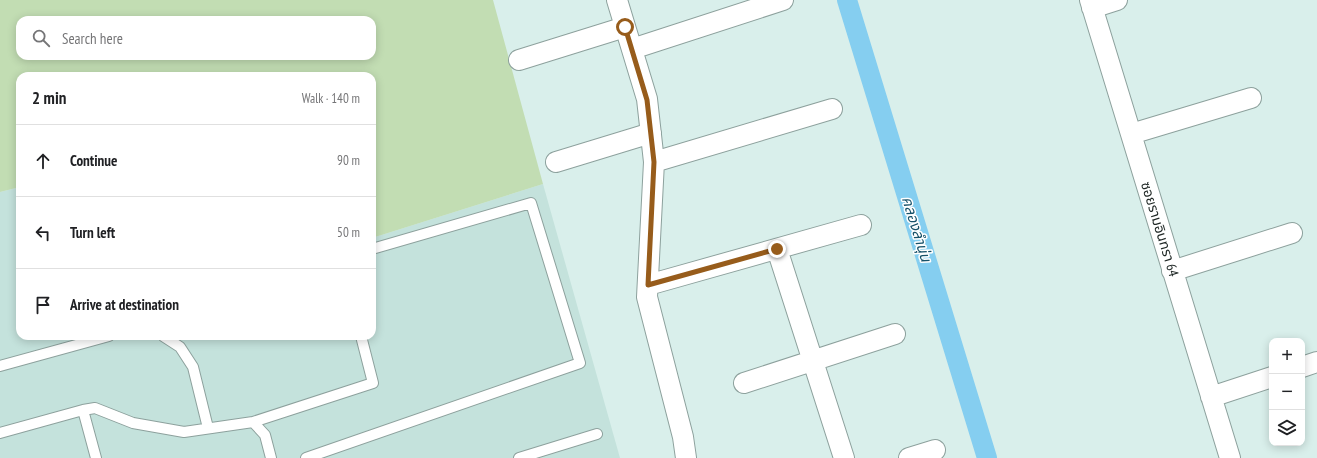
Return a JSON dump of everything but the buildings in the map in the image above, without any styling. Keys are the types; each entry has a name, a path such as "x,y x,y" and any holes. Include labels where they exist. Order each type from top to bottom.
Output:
{"street":[{"path":"617,0 647,100 654,162 647,298 683,437 686,458"},
{"path":"632,49 783,0"},
{"path":"1091,4 1117,0"},
{"name":"ซอยรามอินทรา 64","path":"1091,4 1230,458"},
{"path":"519,60 625,27"},
{"path":"1131,134 1251,98"},
{"path":"654,162 832,109"},
{"path":"556,162 651,133"},
{"path":"648,285 861,225"},
{"path":"1172,271 1292,233"},
{"path":"777,249 844,458"},
{"path":"744,383 895,334"},
{"path":"1305,366 1317,362"},
{"path":"1211,397 1269,378"},
{"path":"909,458 935,450"}],"lane":[{"path":"306,458 580,363 531,203 376,248"},
{"path":"0,366 94,340"},
{"path":"169,340 180,347 193,367 208,428"},
{"path":"0,433 95,408 133,423 184,432 253,422 373,383 362,340"},
{"path":"83,410 96,458"},
{"path":"253,422 265,435 271,458"},
{"path":"519,458 597,434"}],"shaded area":[{"path":"543,184 620,458 0,458 0,192 16,188 16,340 376,340 376,237"}],"green space":[{"path":"0,0 493,0 543,184 376,237 376,72 16,72 16,188 0,192"}],"waterway":[{"name":"คลองลำนุ่น","path":"847,0 987,458"}],"route":[{"path":"625,27 647,100 654,162 648,285 777,249"}]}
